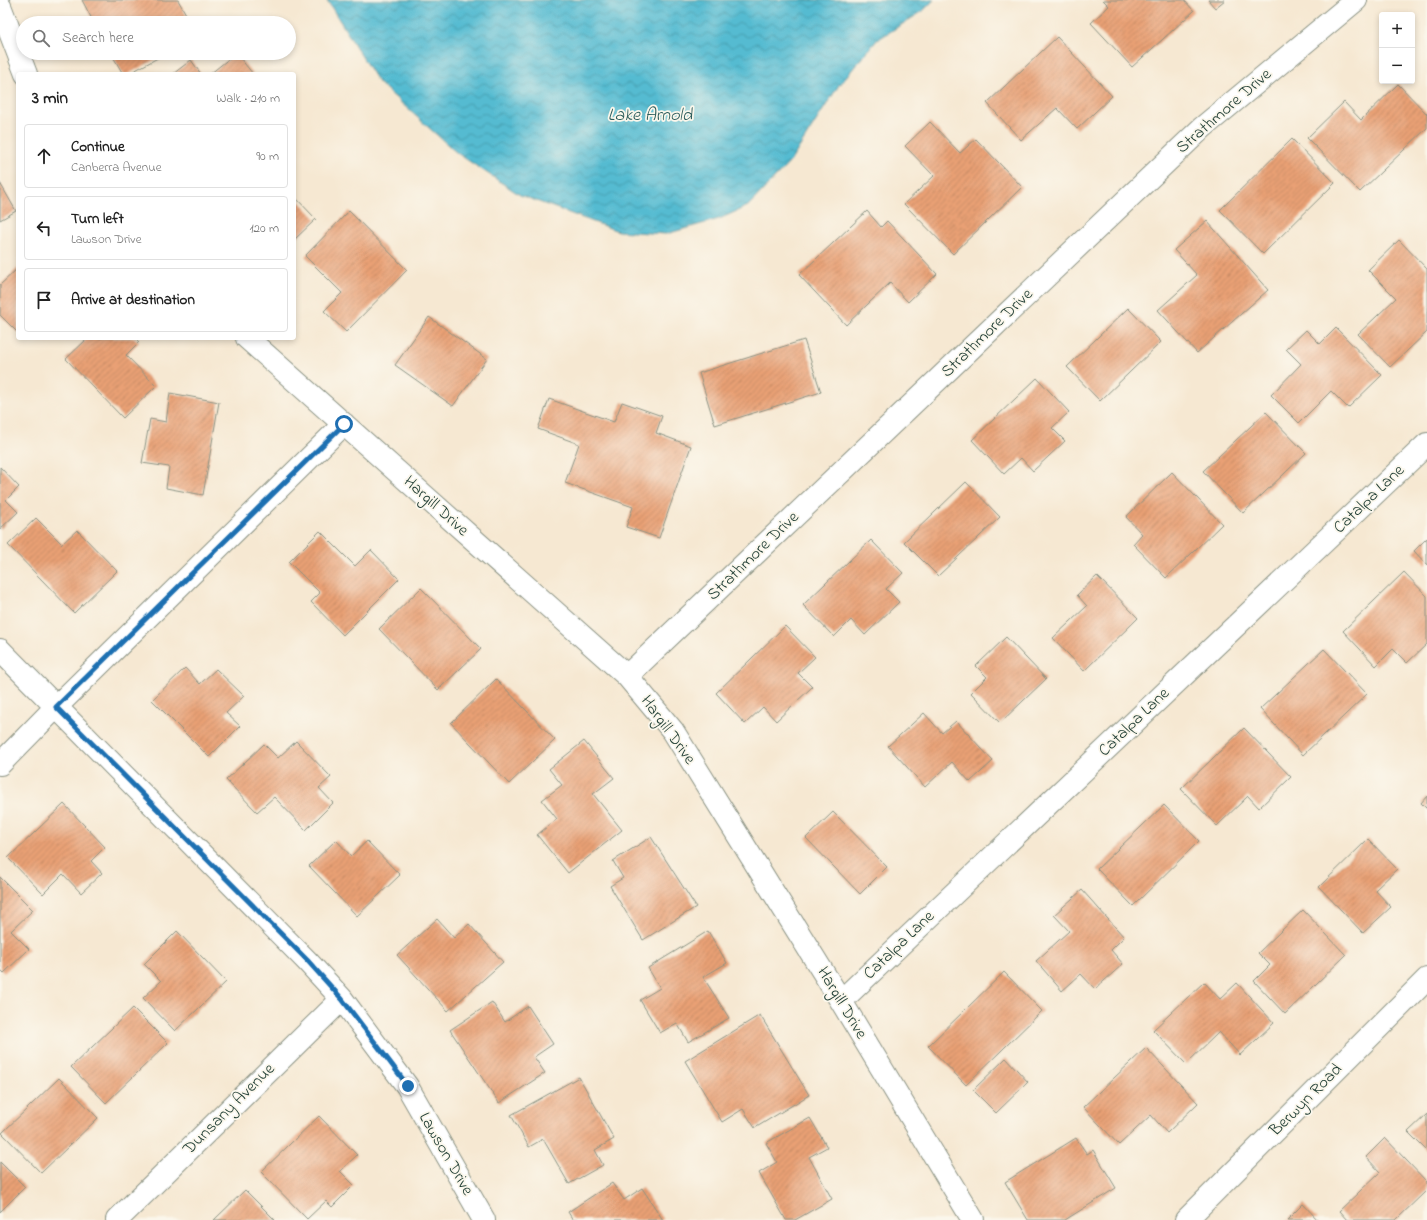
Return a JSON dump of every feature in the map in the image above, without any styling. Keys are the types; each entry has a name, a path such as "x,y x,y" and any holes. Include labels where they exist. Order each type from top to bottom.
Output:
{"street":[{"name":"Strathmore Drive","path":"628,676 1202,128 1356,0"},
{"path":"0,6 16,48"},
{"path":"21,60 25,72"},
{"name":"Hargill Drive","path":"249,340 628,676 673,731 841,1001 973,1220"},
{"path":"0,764 344,424"},
{"name":"Catalpa Lane","path":"841,1001 1427,444"},
{"name":"Lawson Drive","path":"0,650 307,960 342,999 408,1086 484,1220"},
{"name":"Berwyn Road","path":"1186,1220 1427,980"},
{"name":"Dunsany Avenue","path":"117,1220 342,999"}],"water":[{"name":"Lake Arnold","path":"327,0 934,0 923,11 877,40 839,85 790,162 748,206 719,219 666,234 618,231 520,195 457,153 377,81"}],"building":[{"path":"82,0 178,0 187,16 90,16"},
{"path":"1103,0 1184,0 1194,11 1132,67 1091,23 1109,6"},
{"path":"1208,0 1225,0 1215,8"},
{"path":"1057,37 1112,96 1077,129 1057,108 1021,140 987,103"},
{"path":"115,60 154,60 132,72 122,72"},
{"path":"191,60 200,72 176,72"},
{"path":"227,60 242,60 251,72 212,72"},
{"path":"1398,84 1427,114 1427,128 1360,192 1307,138 1344,102 1361,120"},
{"path":"930,122 960,153 976,139 1022,187 953,254 904,204 934,176 905,146"},
{"path":"1292,139 1335,183 1263,254 1220,210"},
{"path":"0,183 16,211 0,220"},
{"path":"296,198 316,219 296,238"},
{"path":"349,211 407,270 346,332 324,311 342,293 305,256"},
{"path":"867,211 881,227 887,221 937,274 908,302 890,283 846,325 799,275"},
{"path":"1207,221 1268,290 1197,353 1158,310 1197,275 1174,250"},
{"path":"1399,240 1427,269 1427,332 1390,367 1358,334 1396,298 1368,270"},
{"path":"16,270 16,331 0,315 0,285"},
{"path":"1128,308 1161,342 1100,401 1067,367"},
{"path":"429,317 487,359 453,406 395,365"},
{"path":"1336,328 1382,375 1348,408 1331,391 1299,423 1271,395 1301,364 1286,349 1306,330 1320,344"},
{"path":"86,340 137,340 139,342 126,355 156,386 123,418 66,359"},
{"path":"804,340 821,392 715,425 699,373"},
{"path":"1037,378 1069,412 1052,428 1065,441 1033,471 1021,458 1004,474 972,440"},
{"path":"170,393 219,402 203,495 166,488 169,467 142,463 150,419 166,422"},
{"path":"549,399 614,422 622,402 662,416 656,433 691,446 659,538 626,527 633,507 565,483 579,444 538,429"},
{"path":"1266,412 1306,453 1243,513 1203,471"},
{"path":"0,467 19,487 6,500 18,512 0,529"},
{"path":"1172,472 1222,524 1166,578 1133,544 1142,534 1126,517"},
{"path":"966,482 1000,517 938,576 904,542"},
{"path":"36,518 62,544 77,530 117,571 74,613 8,545"},
{"path":"320,531 355,566 371,550 399,579 343,635 311,602 320,593 289,562"},
{"path":"1427,538 1427,565 1414,551"},
{"path":"871,540 903,573 886,589 899,602 865,635 851,620 834,637 803,605"},
{"path":"1404,572 1427,596 1427,644 1407,663 1393,649 1376,666 1343,631"},
{"path":"1097,576 1138,618 1084,671 1053,638 1087,606 1077,595"},
{"path":"421,588 481,649 438,690 379,629"},
{"path":"785,626 815,657 798,673 812,687 776,721 763,707 745,724 716,693"},
{"path":"1006,637 1046,679 1000,723 971,693 987,677 976,666"},
{"path":"1324,649 1367,694 1303,755 1260,709"},
{"path":"185,668 200,684 216,669 244,696 226,713 240,726 209,757 152,700"},
{"path":"496,679 555,740 509,784 451,723"},
{"path":"924,713 942,733 956,721 993,761 970,782 952,762 925,787 888,746"},
{"path":"1244,728 1291,777 1259,808 1248,796 1217,826 1181,789"},
{"path":"296,741 331,777 319,788 333,803 306,830 274,797 257,812 226,780 264,744 278,758"},
{"path":"584,741 614,778 593,794 622,830 568,873 537,835 557,819 542,800 562,785 549,769"},
{"path":"1427,796 1427,809 1421,803"},
{"path":"64,804 105,847 91,861 102,873 81,893 63,874 43,894 8,858"},
{"path":"1164,805 1199,841 1133,906 1097,869"},
{"path":"833,812 887,867 860,894 806,838"},
{"path":"651,837 696,907 643,940 610,886 623,878 613,861"},
{"path":"1368,839 1397,869 1375,890 1391,907 1363,933 1319,887"},
{"path":"336,840 351,856 367,841 400,875 357,916 309,866"},
{"path":"0,877 33,910 11,931 29,949 4,973 0,969"},
{"path":"1082,890 1124,937 1111,950 1123,964 1095,989 1081,974 1062,991 1036,961 1069,931 1054,915"},
{"path":"1303,910 1346,955 1285,1014 1254,981 1270,965 1258,953"},
{"path":"437,919 454,938 469,924 503,962 448,1011 397,955"},
{"path":"177,931 226,982 175,1031 143,998 161,981 144,964"},
{"path":"708,931 727,963 703,977 729,1018 688,1042 677,1023 660,1033 640,1000 660,988 648,968"},
{"path":"1004,972 1042,1011 966,1085 928,1046"},
{"path":"1204,982 1220,999 1237,983 1274,1023 1240,1055 1219,1032 1186,1064 1153,1030"},
{"path":"492,1002 505,1022 528,1006 553,1044 534,1057 545,1073 499,1103 450,1030"},
{"path":"133,1008 168,1043 106,1103 71,1067"},
{"path":"760,1015 809,1095 755,1128 743,1109 722,1122 685,1061"},
{"path":"1146,1048 1198,1103 1167,1133 1151,1115 1119,1145 1083,1107"},
{"path":"1006,1058 1028,1082 996,1113 973,1090"},
{"path":"579,1077 614,1139 595,1150 603,1165 569,1184 543,1139 529,1147 511,1115"},
{"path":"59,1078 98,1118 41,1173 2,1133"},
{"path":"1427,1114 1427,1151 1408,1132"},
{"path":"319,1116 357,1155 340,1171 354,1185 332,1207 326,1201 307,1219 261,1172"},
{"path":"810,1118 827,1147 809,1157 832,1199 795,1220 786,1220 759,1173 777,1162 766,1143"},
{"path":"1076,1138 1087,1154 1093,1150 1116,1188 1065,1220 1028,1220 1005,1182"},
{"path":"1385,1138 1427,1182 1427,1190 1396,1220 1347,1220 1339,1211 1380,1172 1366,1157"},
{"path":"0,1162 25,1187 0,1212"},
{"path":"612,1183 624,1200 642,1188 663,1220 573,1220 568,1212"},
{"path":"245,1190 275,1220 214,1220"},
{"path":"1303,1204 1318,1220 1287,1220"}],"route":[{"path":"344,424 56,707 307,960 342,999 408,1086"}]}
